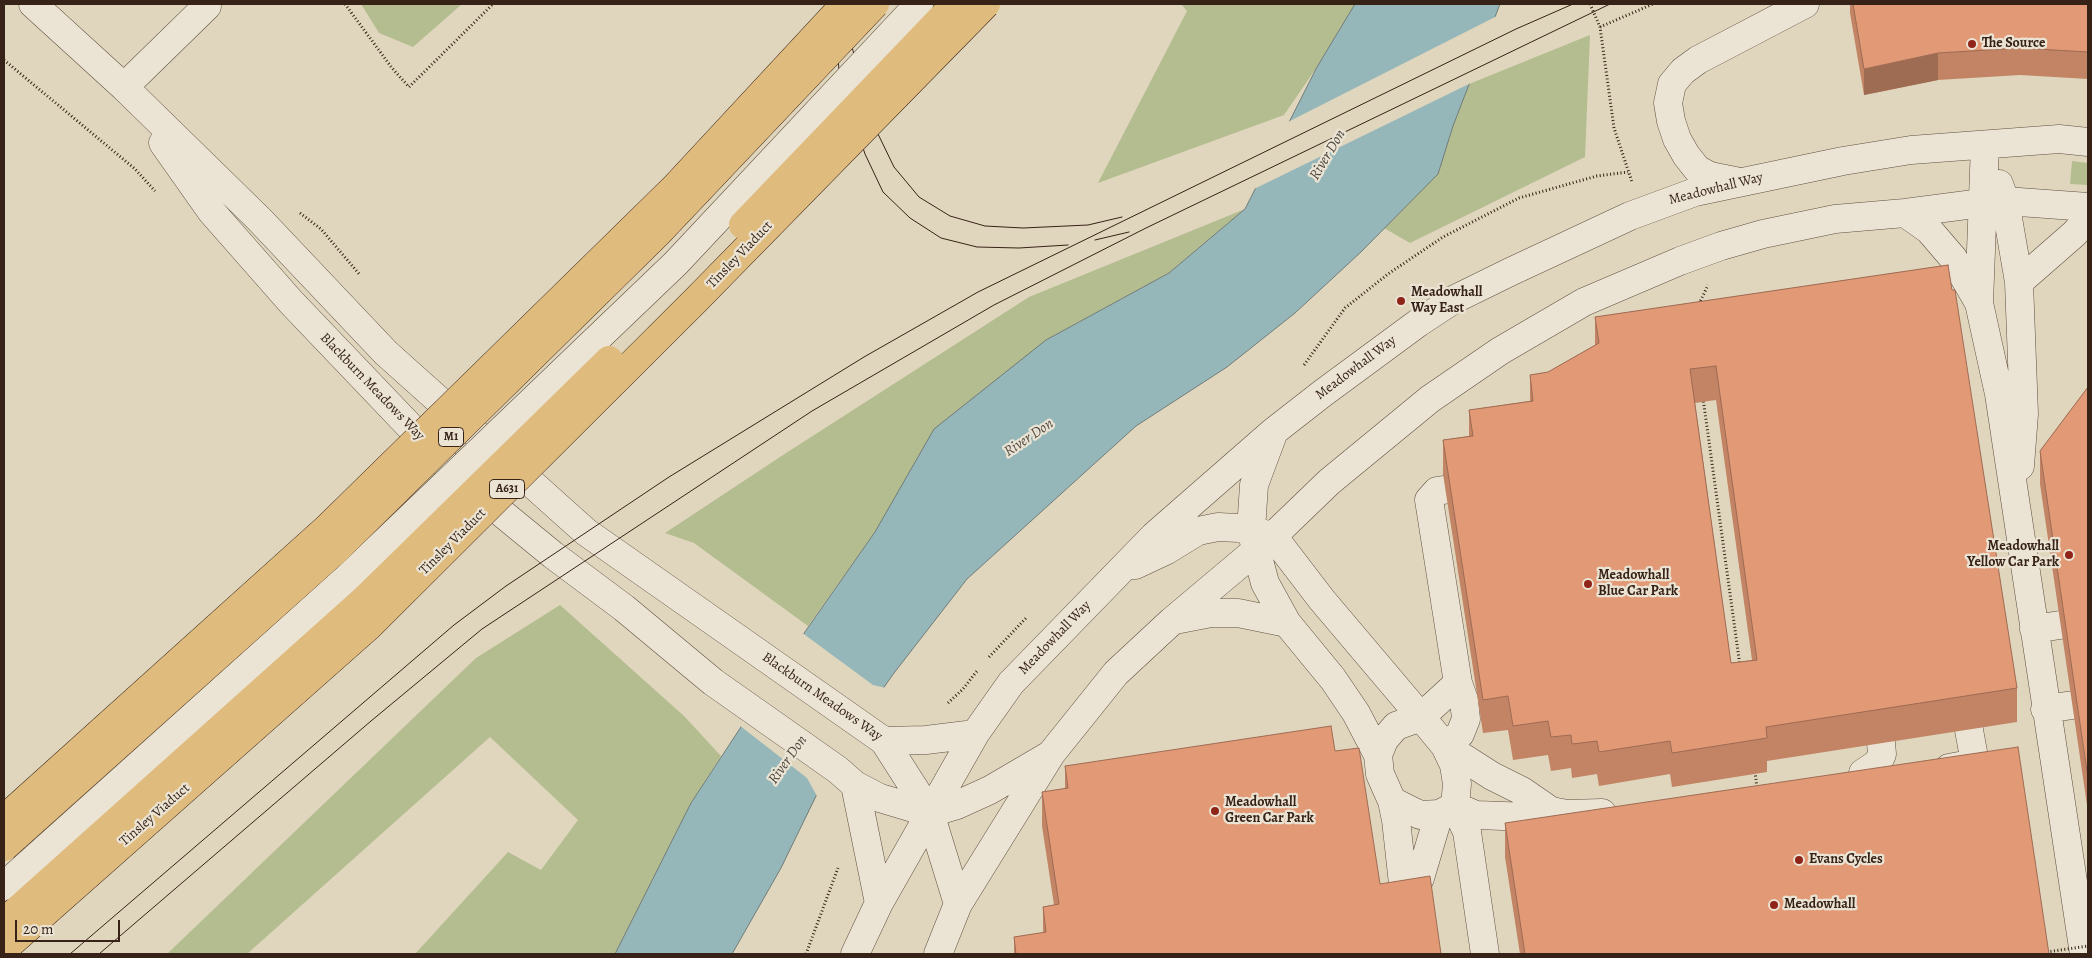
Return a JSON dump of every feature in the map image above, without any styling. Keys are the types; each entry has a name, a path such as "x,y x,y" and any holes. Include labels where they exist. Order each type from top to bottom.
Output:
{"highway":[{"path":"4,819 326,529 675,187 845,4"},
{"name":"M1","path":"4,847 336,551 657,234 875,4"},
{"name":"Tinsley Viaduct","path":"4,922 364,600 684,286 955,4"},
{"name":"Tinsley Viaduct","path":"4,949 368,627 696,300 986,4"}],"street":[{"name":"Blackburn Meadows Way","path":"33,4 124,87 259,219 386,353 586,532 884,741 930,813"},
{"path":"4,886 345,580 661,277 919,4"},
{"path":"1746,180 1722,180 1697,169 1677,139 1671,121 1668,103 1672,84 1683,71 1698,60 1805,4"},
{"path":"124,87 207,6"},
{"name":"Blackburn Meadows Way","path":"124,87 211,210 291,302 459,478 553,555 624,608 713,682 846,778 880,798 930,813"},
{"name":"Meadowhall Way","path":"855,954 879,904 975,734 1011,683 1154,536 1273,432 1394,340 1453,300 1644,210 1695,192 1746,180 1911,150 2059,139 2088,142"},
{"path":"1985,145 1993,202 2019,282 2024,414 2017,517"},
{"path":"1993,202 1980,303 1999,394 2045,709 2084,954"},
{"path":"938,954 958,904 1051,754 1116,673 1260,539 1430,400 1500,351 1584,302 1697,255 1763,234 1835,219 1905,213 1993,202 2088,207"},
{"path":"1905,213 1929,230 1953,258 1980,303"},
{"path":"2019,282 2074,234 2088,219"},
{"path":"1273,432 1254,485 1265,583 1287,623 1338,686 1356,712 1378,755 1380,774 1392,801 1396,820 1406,911 1413,954"},
{"path":"1445,746 1460,734 1466,719 1464,700 1458,683 1429,500 1437,491 1491,482"},
{"path":"1120,572 1167,550 1198,531 1218,527 1239,528 1260,539 1322,600 1421,717 1445,746 1454,765 1457,784 1406,911"},
{"path":"1172,621 1211,613 1238,613 1287,623"},
{"path":"2034,629 2060,625"},
{"path":"1378,755 1384,740 1396,726 1421,717 1458,683"},
{"path":"2045,709 2072,705"},
{"path":"1927,771 1975,763 1969,730"},
{"path":"884,741 926,740 975,734"},
{"path":"1862,773 1878,763 1882,754 1882,743"},
{"path":"1445,746 1492,776 1522,791 1551,811 1567,814 1627,810"},
{"path":"958,904 930,813 957,805 990,790 1051,754"},
{"path":"1834,778 1862,773 1898,776"},
{"path":"846,778 879,904"},
{"path":"1392,801 1420,815 1447,810 1476,815 1530,817 1551,811"},
{"path":"1447,810 1467,832 1486,954"}],"path":[{"path":"345,4 392,68 409,87 493,4"},
{"path":"1590,4 1600,27 1614,128 1628,172 1644,210"},
{"path":"1600,27 1653,4"},
{"path":"4,60 135,169 161,198"},
{"path":"1695,312 1709,283 1697,255"},
{"path":"1703,396 1741,671"},
{"path":"1754,770 1757,789"},
{"path":"806,954 839,866"},
{"path":"2044,953 2088,946"}],"green space":[{"path":"361,4 462,4 413,47 379,33"},
{"path":"1181,4 1355,4 1317,67 1284,115 1098,183 1187,11"},
{"path":"1590,35 1585,157 1410,243 1384,228 1438,174 1469,84"},
{"path":"2072,161 2088,163 2088,185 2070,184"},
{"path":"1245,209 1169,273 1046,340 875,532 808,626 694,543 665,533 1029,297"},
{"path":"560,605 684,716 721,756 691,803 615,954 415,954 508,852 541,870 578,820 490,737 247,954 167,954 476,658"}],"water":[{"name":"River Don","path":"1355,4 1500,4 1453,126 1438,174 1361,252 1295,313 1227,367 1136,426 967,579 894,673 836,755 781,868 732,954 615,954 691,803 781,666 875,532 934,429 1046,340 1169,273 1245,209 1317,67"}],"pier":[{"path":"1499,15 1473,82 1252,190 1286,123"},
{"path":"801,632 873,685 886,688 838,757 818,798 807,778 739,725"}],"building":[{"name":"The Source","path":"1853,4 2088,4 2088,52 2020,48 1938,53 1864,69"},
{"name":"Meadowhall Blue Car Park","path":"1948,265 1952,290 1955,290 2017,688 1766,727 1767,738 1672,753 1670,741 1599,752 1597,741 1572,744 1571,735 1551,737 1548,721 1513,726 1508,696 1483,700 1443,440 1473,436 1469,410 1533,401 1530,375 1548,372 1599,343 1595,317","holes":["1716,366 1757,660 1731,663 1690,369"]},
{"name":"Meadowhall Yellow Car Park","path":"2088,387 2088,778 2040,451"},
{"name":"Meadowhall Green Car Park","path":"1331,726 1335,751 1359,748 1380,884 1430,876 1441,954 1016,954 1014,937 1046,932 1043,907 1059,904 1042,792 1068,788 1065,766"},
{"name":"Meadowhall","path":"2018,747 2049,954 1525,954 1505,823"}],"tram line":[{"path":"831,4 840,77 865,154 883,192 910,218 941,238 977,247 1019,248 1068,245"},
{"path":"839,4 878,134 894,167 919,197 950,216 985,226 1023,228 1088,225 1122,217"},
{"path":"70,954 454,625 506,586 669,477 864,357 978,292 1516,29 1573,4"},
{"path":"99,954 371,721 482,629 812,411 994,305 1146,228 1610,4"},
{"path":"1095,240 1129,232"}],"place":[{"name":"The Source","path":"1972,44"},
{"name":"Meadowhall Way East","path":"1401,301"},
{"name":"Meadowhall Yellow Car Park","path":"2069,555"},
{"name":"Meadowhall Blue Car Park","path":"1588,584"},
{"name":"Meadowhall Green Car Park","path":"1215,811"},
{"name":"Evans Cycles","path":"1799,860"},
{"name":"Meadowhall","path":"1774,905"}]}
